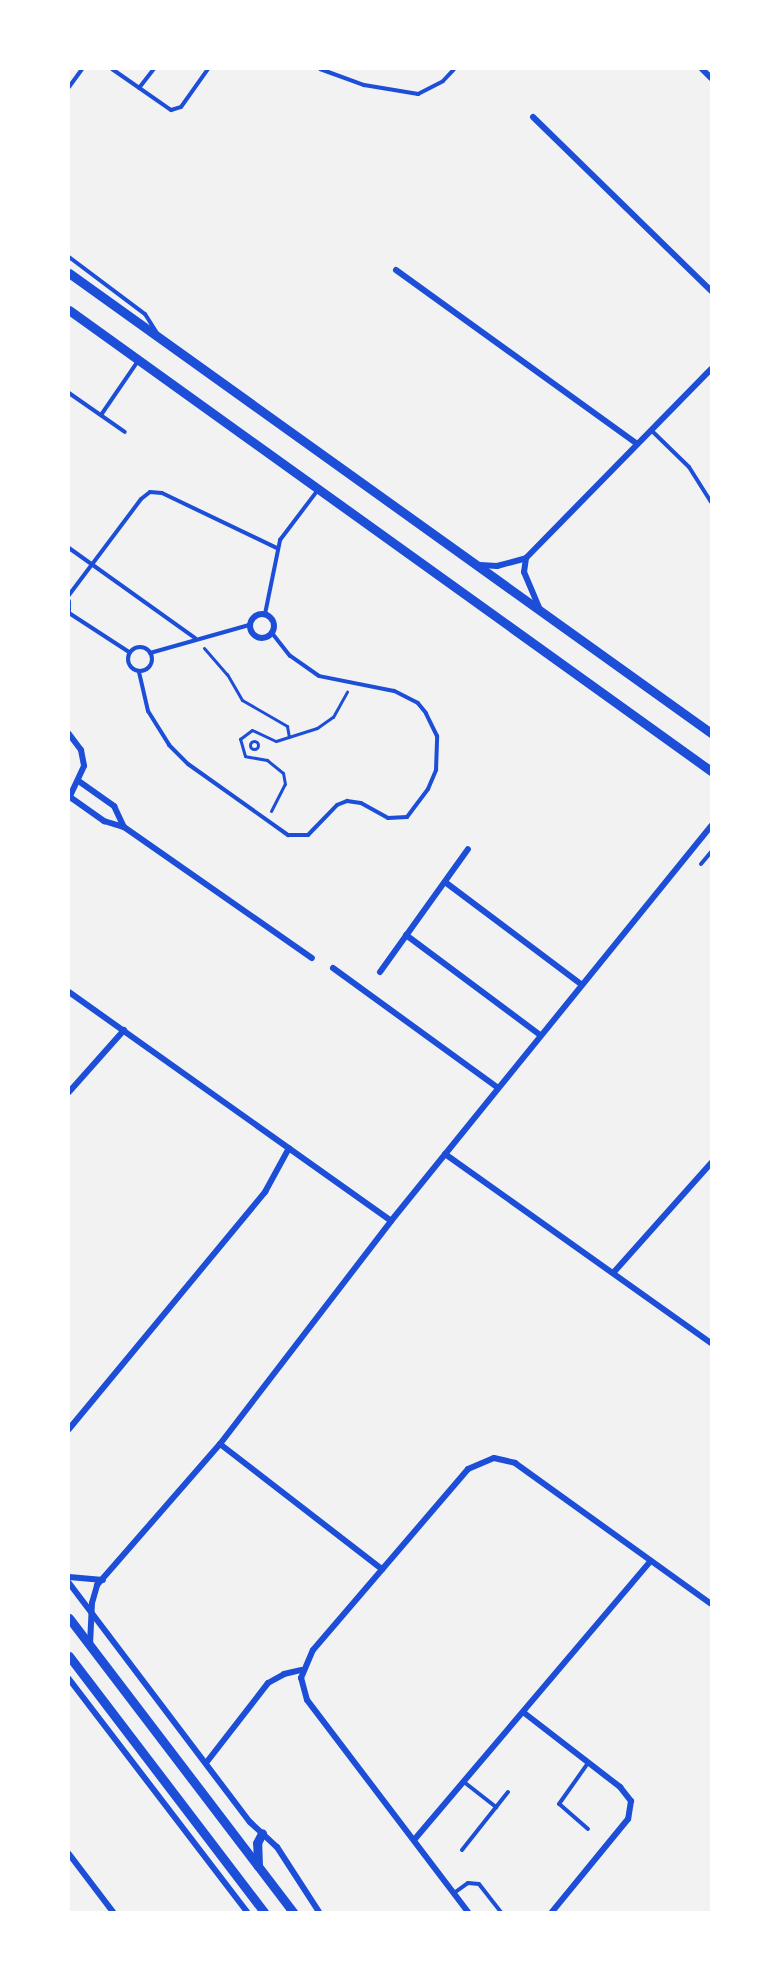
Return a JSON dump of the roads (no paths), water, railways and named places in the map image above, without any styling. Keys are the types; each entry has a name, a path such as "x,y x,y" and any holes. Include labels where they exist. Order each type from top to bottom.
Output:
{"street":[{"path":"702,69 711,78"},
{"path":"532,117 711,291"},
{"path":"396,270 636,443"},
{"path":"69,273 480,565 711,733"},
{"path":"69,310 710,773"},
{"path":"480,565 497,566 526,558 636,443 711,369"},
{"path":"526,558 526,583 539,608"},
{"path":"265,614 273,620 272,633 258,637 249,626 254,616 265,614"},
{"path":"69,734 83,758 80,782 69,798 104,821 124,826 312,958"},
{"path":"80,782 114,806 124,826"},
{"path":"90,1646 91,1610 97,1585 104,1580 220,1444 445,1154 711,826"},
{"path":"380,972 468,849"},
{"path":"445,882 581,984"},
{"path":"406,935 540,1035"},
{"path":"333,968 498,1088"},
{"path":"69,992 392,1221"},
{"path":"69,1092 123,1030"},
{"path":"69,1429 265,1192 289,1148"},
{"path":"445,1154 711,1343"},
{"path":"614,1272 711,1163"},
{"path":"220,1444 382,1569"},
{"path":"468,1912 308,1700 302,1671 313,1650 468,1469 494,1458 514,1463 711,1604"},
{"path":"414,1840 651,1561"},
{"path":"69,1577 104,1580"},
{"path":"69,1583 206,1763 262,1833 282,1852 318,1912"},
{"path":"69,1618 293,1912"},
{"path":"69,1656 264,1912"},
{"path":"206,1763 268,1683 284,1674 302,1671"},
{"path":"69,1679 247,1912"},
{"path":"523,1712 628,1795 631,1814 552,1912"},
{"path":"258,1866 256,1844 262,1833"},
{"path":"69,1854 113,1912"}],"lane":[{"path":"112,69 167,108 176,110 208,69"},
{"path":"119,74 122,69"},
{"path":"139,88 154,69"},
{"path":"320,69 364,85 418,94 443,81 453,69"},
{"path":"69,87 80,70"},
{"path":"69,257 145,314 161,338"},
{"path":"101,415 138,360"},
{"path":"69,393 125,432"},
{"path":"650,429 689,467 711,502"},
{"path":"265,614 277,548 318,489"},
{"path":"69,595 141,499 156,492 277,548"},
{"path":"69,548 195,638"},
{"path":"69,601 69,613 129,652"},
{"path":"150,653 195,638 249,626"},
{"path":"129,652 128,662 139,672 148,711 169,745 188,764 288,835 302,837 314,831 337,805 352,800 388,819 400,820 413,813 428,789 436,770 438,748 426,712 407,696 384,688 351,685 309,671 272,633"},
{"path":"129,652 143,647 150,653 151,663 139,672"},
{"path":"701,864 711,852"},
{"path":"588,1829 560,1804 589,1763"},
{"path":"464,1781 496,1807"},
{"path":"462,1850 508,1792"},
{"path":"453,1893 468,1883 479,1884 501,1912"}]}
